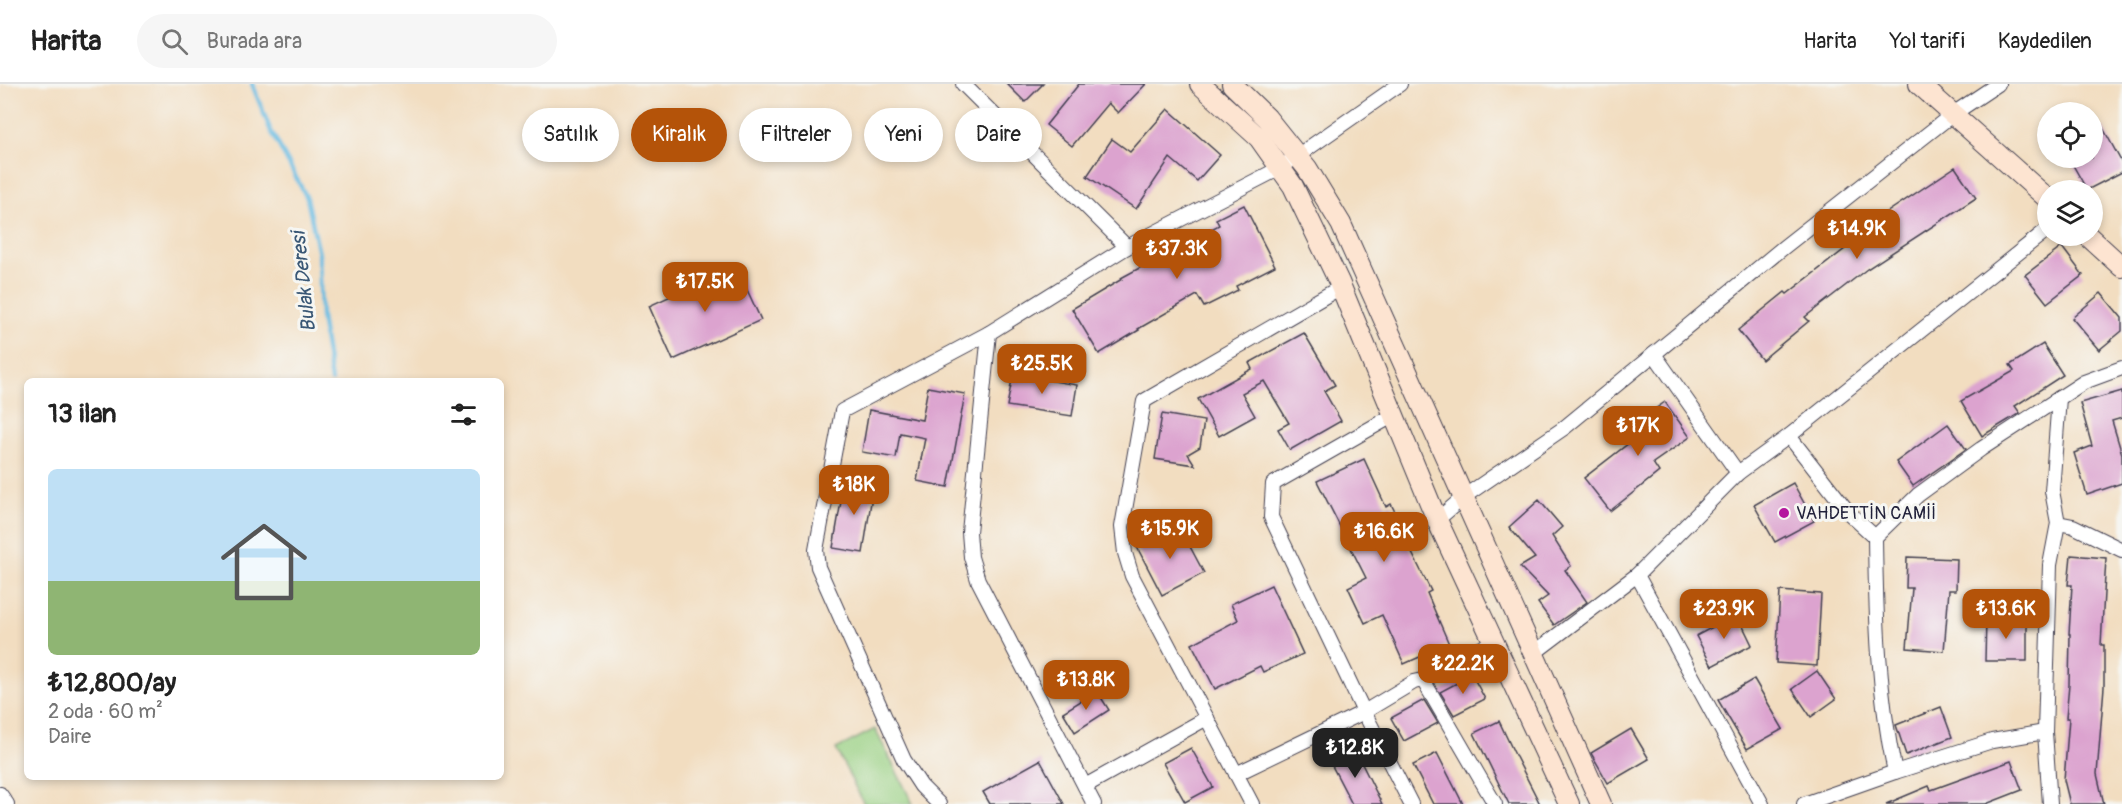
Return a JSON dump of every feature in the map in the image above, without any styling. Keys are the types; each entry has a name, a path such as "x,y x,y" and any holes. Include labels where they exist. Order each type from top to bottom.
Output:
{"street":[{"path":"963,84 1127,247"},
{"path":"1200,84 1259,138 1293,186 1341,287 1437,520 1569,804"},
{"path":"1232,84 1267,118 1308,168 1341,224 1465,496 1601,804"},
{"path":"939,804 921,786 904,760 818,567 816,550 842,411 989,333 1127,247 1280,168 1400,84"},
{"path":"1919,84 2037,188"},
{"path":"1437,520 1465,496 1564,428 1794,239 1953,114 1998,84"},
{"path":"1534,653 1637,575 1738,473 1789,436 2037,238"},
{"path":"2099,246 2122,267"},
{"path":"1252,804 1132,576 1125,554 1122,527 1144,401 1341,287"},
{"path":"989,333 969,532 970,557 978,580 1094,804"},
{"path":"1654,354 1738,473"},
{"path":"1875,537 1918,495 1981,449 2084,382 2122,368"},
{"path":"2050,804 2045,732 2050,565 2058,523 2052,491 2059,398"},
{"path":"1394,415 1273,484 1271,517 1364,712 1411,804"},
{"path":"1789,436 1849,513 1875,537 1877,635 1886,730 1895,772"},
{"path":"2058,523 2073,526 2122,550"},
{"path":"1637,575 1762,804"},
{"path":"1236,774 1364,712 1414,682 1423,680 1493,642"},
{"path":"1423,680 1495,804"},
{"path":"1085,786 1207,718"},
{"path":"1804,804 1992,741 2045,732"},
{"path":"0,794 7,804"}],"green space":[{"path":"875,729 913,804 864,804 836,749"}],"building":[{"path":"1007,84 1043,84 1025,102"},
{"path":"1079,84 1146,84 1118,113 1108,103 1072,146 1046,125"},
{"path":"1168,109 1220,155 1197,181 1170,158 1136,209 1087,176 1112,139 1130,152"},
{"path":"2103,128 2122,163 2122,172 2103,182 2081,180 2075,168 2103,168"},
{"path":"1955,167 1976,198 1867,269 1805,317 1809,321 1762,360 1738,330 1785,292 1787,294 1850,245 1847,239"},
{"path":"1244,205 1275,266 1236,286 1238,290 1204,307 1197,295 1099,354 1072,309 1121,278 1219,225 1216,219"},
{"path":"2062,247 2083,275 2047,303 2025,275"},
{"path":"736,266 761,320 673,360 649,306"},
{"path":"2101,293 2122,318 2122,331 2099,350 2072,318"},
{"path":"1304,333 1335,385 1324,391 1341,421 1290,450 1278,429 1289,423 1264,381 1242,393 1255,416 1219,436 1198,399 1252,369 1249,363"},
{"path":"2043,344 2063,375 2015,406 2020,413 1982,436 1961,401 2014,371 2010,365"},
{"path":"1013,374 1077,385 1072,416 1007,406"},
{"path":"928,387 965,394 948,487 917,481 925,438 900,433 896,458 862,452 869,410 922,420"},
{"path":"2122,391 2122,418 2112,421 2122,454 2122,483 2087,495 2074,453 2092,446 2080,403"},
{"path":"1665,402 1690,437 1653,463 1659,472 1610,511 1584,478 1638,436 1631,426"},
{"path":"1162,414 1204,421 1200,447 1188,454 1195,465 1155,459"},
{"path":"1948,424 1966,449 1913,486 1896,462"},
{"path":"1364,459 1386,507 1391,504 1409,539 1406,541 1431,591 1427,593 1449,644 1404,664 1382,615 1365,623 1348,587 1366,578 1317,481"},
{"path":"845,478 874,483 863,553 833,548"},
{"name":"VAHDETTİN CAMİİ","path":"1793,483 1814,521 1775,542 1754,505"},
{"path":"1539,500 1562,527 1552,536 1571,566 1565,570 1587,602 1554,625 1538,603 1548,596 1520,567 1535,558 1509,527"},
{"path":"1179,526 1204,573 1162,595 1137,547"},
{"path":"2071,555 2106,558 2101,645 2104,645 2104,687 2097,774 2104,804 2070,804 2064,780 2069,718 2066,718 2072,585 2068,585"},
{"path":"1907,557 1957,559 1956,590 1949,590 1944,651 1907,648 1912,588 1906,588"},
{"path":"1271,585 1303,654 1263,672 1260,666 1215,689 1192,644 1238,620 1231,604"},
{"path":"1780,591 1821,594 1817,666 1776,663"},
{"path":"1737,614 1752,645 1712,666 1696,636"},
{"path":"1986,619 2027,619 2027,661 1985,661"},
{"path":"1817,671 1836,699 1811,717 1792,689"},
{"path":"1472,675 1485,699 1454,715 1440,692"},
{"path":"1754,679 1783,729 1747,749 1718,700"},
{"path":"1097,691 1109,710 1075,732 1063,712"},
{"path":"1424,700 1438,723 1404,741 1391,718"},
{"path":"1941,707 1952,737 1906,755 1896,725"},
{"path":"1499,721 1540,804 1509,804 1500,786 1474,733"},
{"path":"1631,729 1649,759 1608,783 1591,753"},
{"path":"1191,748 1213,787 1185,802 1163,763"},
{"path":"1354,748 1382,804 1352,804 1329,760"},
{"path":"1437,753 1463,804 1433,804 1413,765"},
{"path":"1040,760 1064,804 990,804 983,792"},
{"path":"2011,761 2022,790 1986,804 1886,804 1929,786 1931,790"}],"waterway":[{"name":"Bulak Deresi","path":"252,84 270,129 307,198 319,254 321,317 331,378"}],"place":[{"name":"VAHDETTİN CAMİİ","path":"1784,513"}]}
